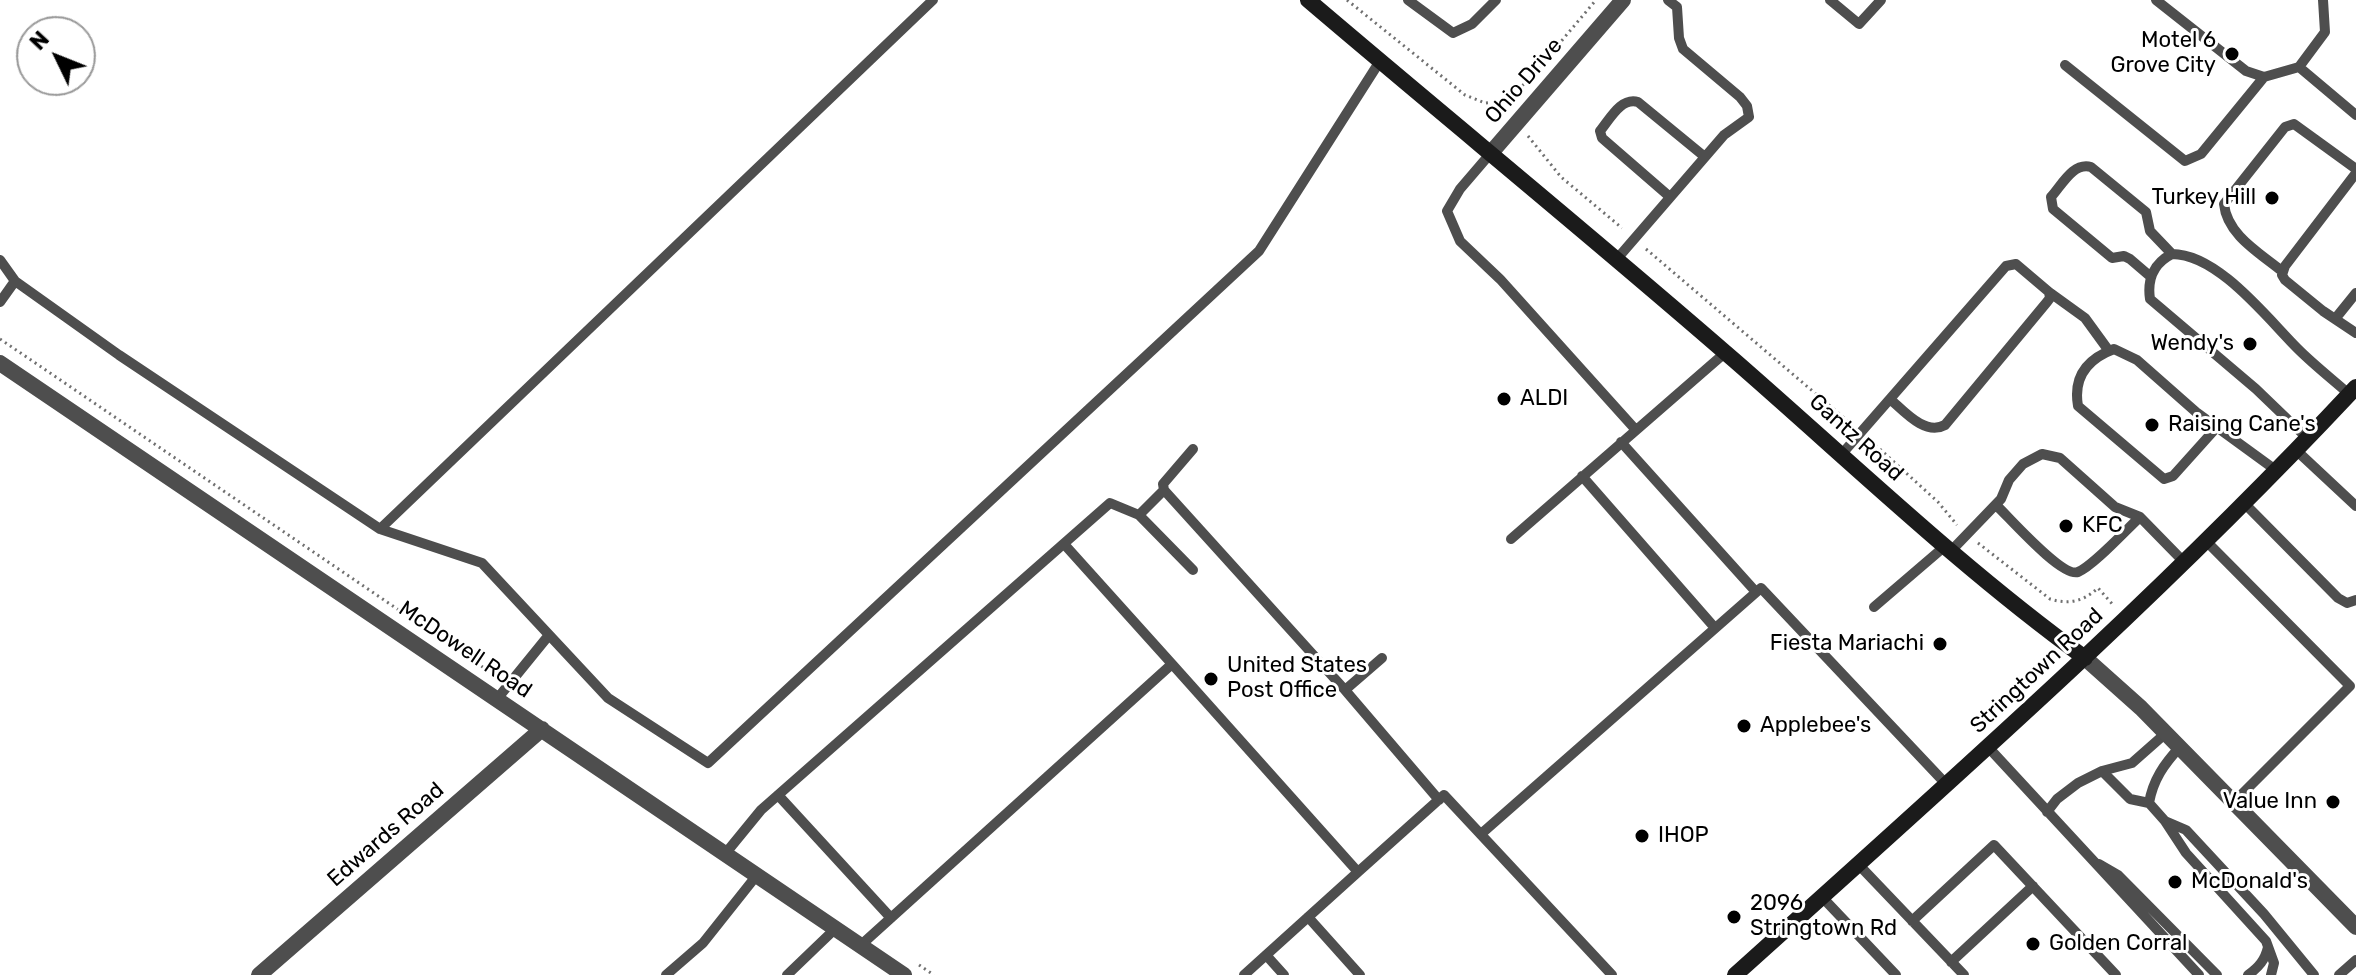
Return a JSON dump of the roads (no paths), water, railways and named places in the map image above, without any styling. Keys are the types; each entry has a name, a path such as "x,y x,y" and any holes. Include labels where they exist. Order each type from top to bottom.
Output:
{"main road":[{"name":"Gantz Road","path":"1308,0 1726,352 1947,550 2040,626 2085,658"},
{"name":"Stringtown Road","path":"1735,975 2085,658 2245,504 2352,390"}],"street":[{"name":"Ohio Drive","path":"1490,154 1623,0"},
{"name":"McDowell Road","path":"0,363 904,975"},
{"name":"Gantz Road","path":"2085,658 2166,733 2356,927"},
{"name":"Edwards Road","path":"259,975 542,729"}],"lane":[{"path":"380,529 933,0"},
{"path":"1408,0 1453,33 1472,24 1496,0"},
{"path":"1616,260 1724,135 1749,117 1747,106 1740,97 1683,49 1679,38 1677,7 1668,0"},
{"path":"1830,0 1859,24 1881,0"},
{"path":"2156,0 2246,71 2264,77 2299,67 2325,32 2323,0"},
{"path":"0,260 15,281 119,355 380,529 482,563 608,698 708,763 1259,251 1380,61"},
{"path":"2065,65 2185,161 2201,154 2264,77"},
{"path":"2299,67 2355,112"},
{"path":"1670,197 1602,138 1600,131 1625,101 1638,102 1705,157"},
{"path":"2283,272 2355,175 2294,124 2285,127 2224,204 2225,218 2231,228 2283,272 2285,280 2356,333"},
{"path":"1490,154 1460,189 1447,211 1460,241 1500,279 1635,429"},
{"path":"2151,277 2124,256 2112,258 2053,209 2051,197 2077,168 2084,165 2091,167 2146,212 2150,231 2172,254"},
{"path":"2352,390 2299,350 2232,283 2187,254 2172,254 2151,277 2148,283 2150,299 2256,389 2356,506"},
{"path":"1841,455 2010,263 2016,264 2085,318 2109,351"},
{"path":"0,302 15,281"},
{"path":"1890,399 1930,428 1938,429 1945,425 2047,302 2049,292"},
{"path":"2335,319 2356,293"},
{"path":"2217,427 2173,476 2164,479 2078,406 2075,389 2083,371 2099,355 2114,349 2137,360 2217,427 2277,471"},
{"path":"1511,539 1726,352"},
{"path":"1621,442 1756,592"},
{"path":"1193,449 1163,484 1164,490 1345,690 1439,800"},
{"path":"1874,607 1968,535 2001,499 2009,480 2023,464 2042,454 2060,458 2115,507 2140,517 2184,562"},
{"path":"1582,476 1715,628"},
{"path":"1139,515 1164,490"},
{"path":"725,854 761,810 1110,503 1139,515 1193,570"},
{"path":"2245,504 2338,598 2347,603 2356,600"},
{"path":"1996,505 2068,572 2077,572 2096,558 2140,517"},
{"path":"2206,541 2350,686 2234,802"},
{"path":"1064,544 1358,872"},
{"path":"1481,834 1761,588 1946,784"},
{"path":"497,699 549,635"},
{"path":"1345,690 1382,658"},
{"path":"861,945 1172,664"},
{"path":"2047,812 2057,799 2078,783 2102,771 2132,763 2166,733"},
{"path":"1988,747 2199,975"},
{"path":"2149,803 2152,787 2165,764 2180,747"},
{"path":"2102,771 2130,799 2149,803 2186,853 2266,941 2274,963 2271,975"},
{"path":"778,795 891,918"},
{"path":"1244,975 1444,795 1612,975"},
{"path":"2165,821 2186,830 2264,914 2314,975"},
{"path":"1912,921 1994,845 2116,975"},
{"path":"2090,859 2118,875 2217,974"},
{"path":"1858,864 1964,975"},
{"path":"666,975 703,943 757,875"},
{"path":"1951,962 2033,886"},
{"path":"1822,897 1888,972"},
{"path":"1308,917 1360,975"},
{"path":"787,975 836,928"},
{"path":"2248,975 2266,956 2268,947"},
{"path":"1266,955 1284,975"},
{"path":"2339,975 2356,960"}],"place":[{"name":"Motel 6 Grove City","path":"2232,54"},
{"name":"Turkey Hill","path":"2272,198"},
{"name":"Wendy's","path":"2250,344"},
{"name":"ALDI","path":"1504,399"},
{"name":"Raising Cane's","path":"2152,425"},
{"name":"KFC","path":"2066,526"},
{"name":"Fiesta Mariachi","path":"1940,644"},
{"name":"United States Post Office","path":"1211,679"},
{"name":"Applebee's","path":"1744,726"},
{"name":"Value Inn","path":"2333,802"},
{"name":"IHOP","path":"1642,836"},
{"name":"McDonald's","path":"2175,882"},
{"name":"2096 Stringtown Rd","path":"1734,917"},
{"name":"Golden Corral","path":"2033,944"}]}
